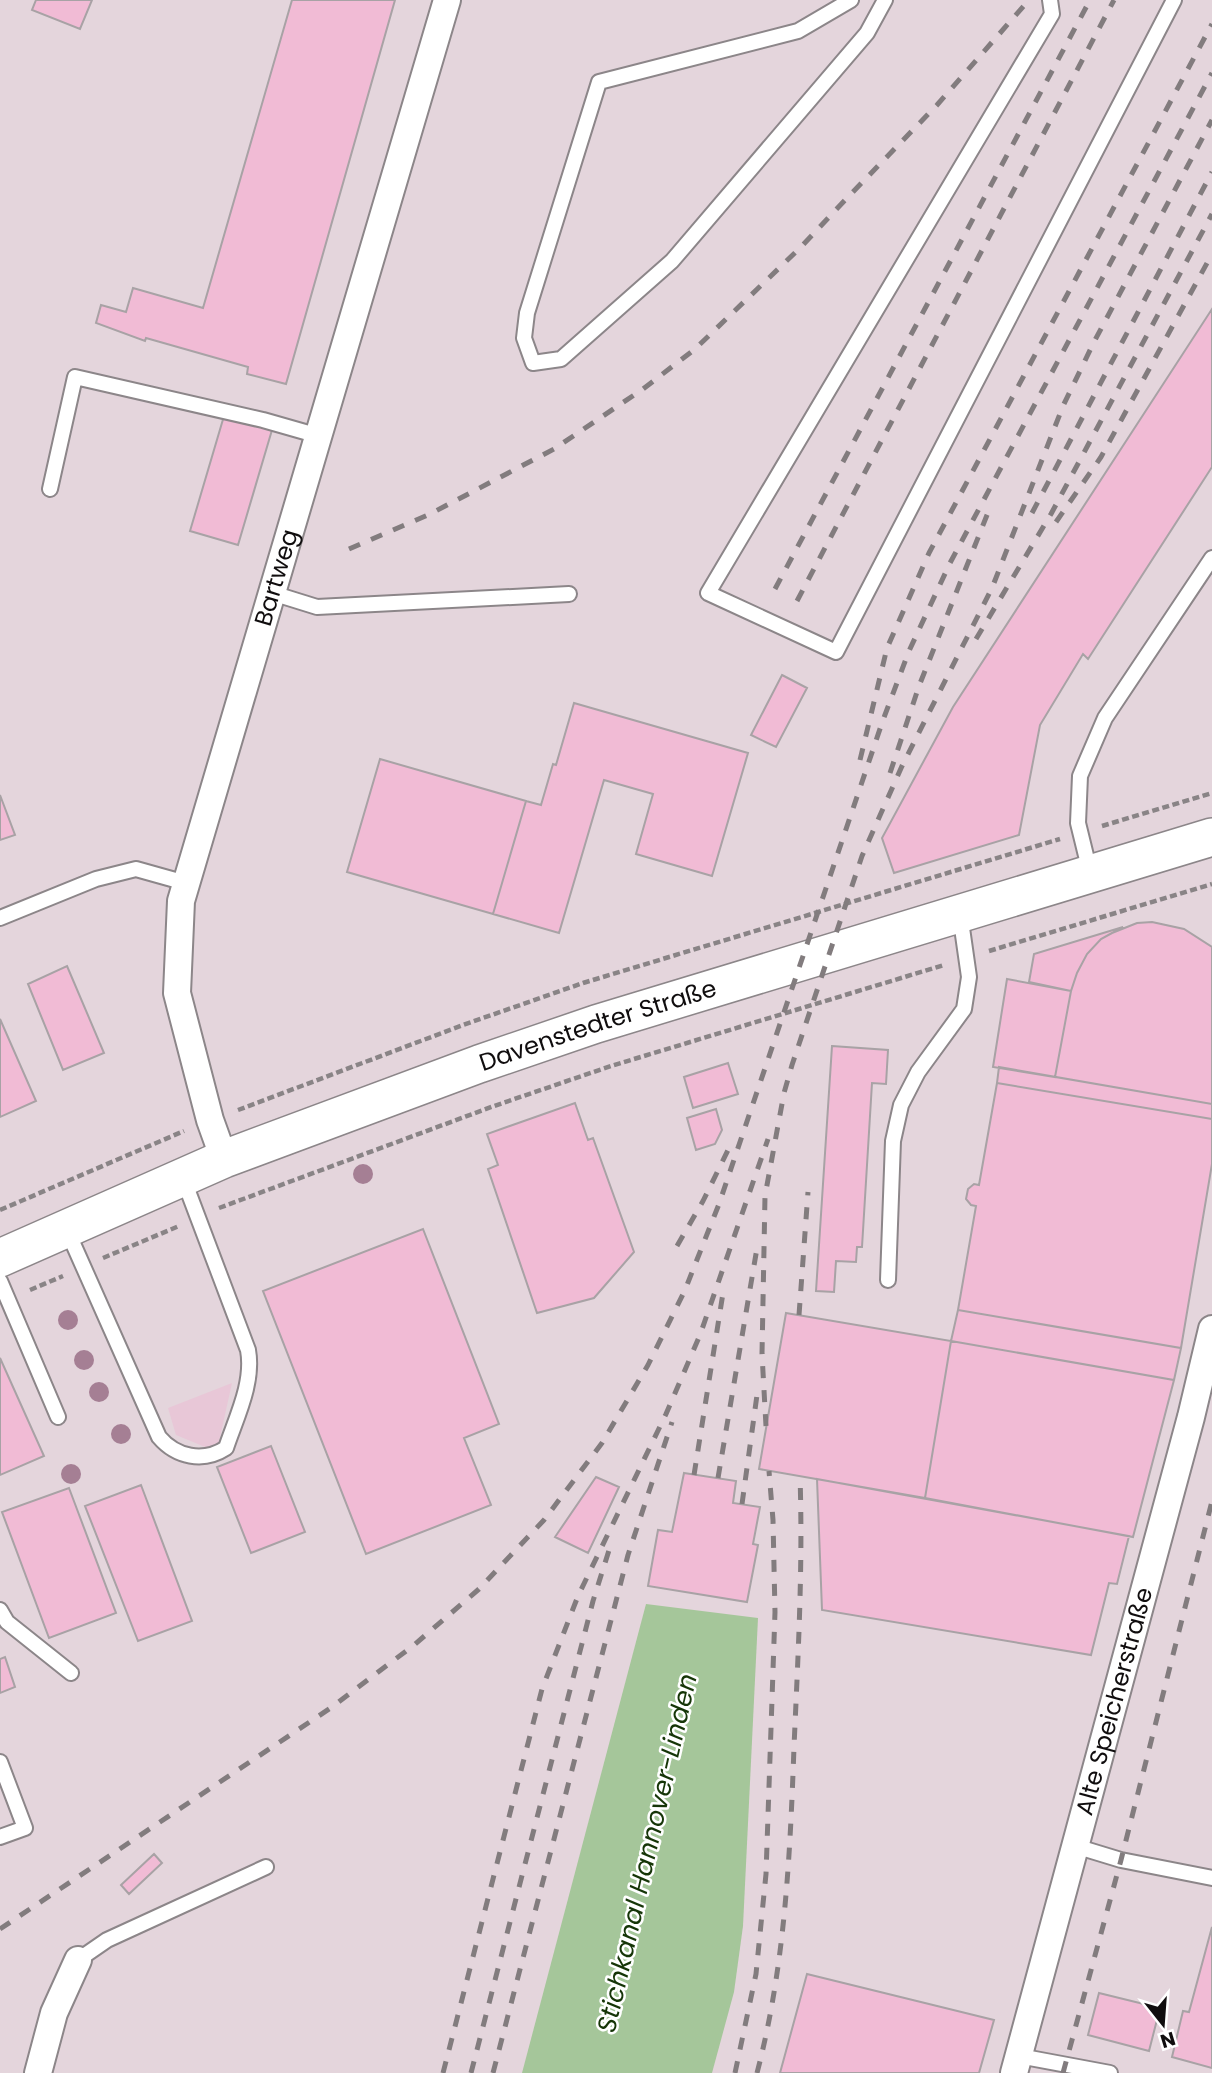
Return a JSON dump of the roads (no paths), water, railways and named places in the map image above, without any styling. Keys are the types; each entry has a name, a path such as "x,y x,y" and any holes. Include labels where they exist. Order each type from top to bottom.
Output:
{"street":[{"name":"Bartweg","path":"224,1159 210,1120 177,993 181,901 447,0"},
{"name":"Davenstedter Straße","path":"0,1258 224,1159 479,1064 596,1024 1212,837"},
{"name":"Alte Speicherstraße","path":"1017,2064 1212,1329"},
{"path":"38,2073 54,2013 78,1960"}],"lane":[{"path":"851,0 798,31 599,82 527,313 524,338 533,363 561,359 672,261 867,33 886,0"},
{"path":"1050,0 1052,14 708,593 836,652 1174,0"},
{"path":"51,489 75,377 263,420 319,436"},
{"path":"1090,874 1078,823 1080,776 1105,718 1212,558"},
{"path":"272,593 317,607 569,594"},
{"path":"0,918 96,878 136,869 186,883"},
{"path":"888,1280 893,1141 901,1105 918,1072 964,1009 969,977 960,913"},
{"path":"66,1228 159,1437 176,1452 200,1457 220,1453 226,1448 251,1365 248,1350 182,1177"},
{"path":"0,1281 58,1417"},
{"path":"0,1609 7,1622 71,1673"},
{"path":"0,1762 24,1828 0,1837"},
{"path":"1075,1846 1121,1860 1212,1878"},
{"path":"78,1960 107,1940 266,1867"},
{"path":"1017,2064 1110,2073"}],"water":[{"name":"Stichkanal Hannover-Linden","path":"646,1604 758,1618 743,1926 734,1992 712,2073 522,2073"}],"railway":[{"path":"349,549 430,514 554,449 643,389 695,349 801,247 937,105 1029,0"},
{"path":"775,589 1090,0"},
{"path":"797,601 1114,0"},
{"path":"860,760 887,648 929,553 1212,24"},
{"path":"0,1929 332,1707 414,1645 479,1589 544,1520 602,1443 648,1365 685,1290 719,1204 883,720 909,651 950,563 1212,73"},
{"path":"766,1426 762,1354 765,1196 784,1093 862,856 902,766 992,588 1063,406 1212,120"},
{"path":"1032,513 1212,172"},
{"path":"976,639 1051,514 1212,214"},
{"path":"1056,522 1101,457 1212,254"},
{"path":"890,773 919,686 991,505"},
{"path":"443,2073 542,1689 578,1596 666,1414 700,1335 768,1139"},
{"path":"677,1246 732,1142"},
{"path":"799,1315 808,1192"},
{"path":"718,1478 757,1248"},
{"path":"694,1475 723,1293"},
{"path":"742,1504 757,1395"},
{"path":"493,2073 628,1555 672,1422"},
{"path":"735,2073 756,1974 766,1874 775,1612 769,1471"},
{"path":"757,2073 774,1992 788,1870 800,1612 800,1476"},
{"path":"1063,2073 1121,1860 1212,1501"},
{"path":"471,2073 593,1601 610,1547"}]}
